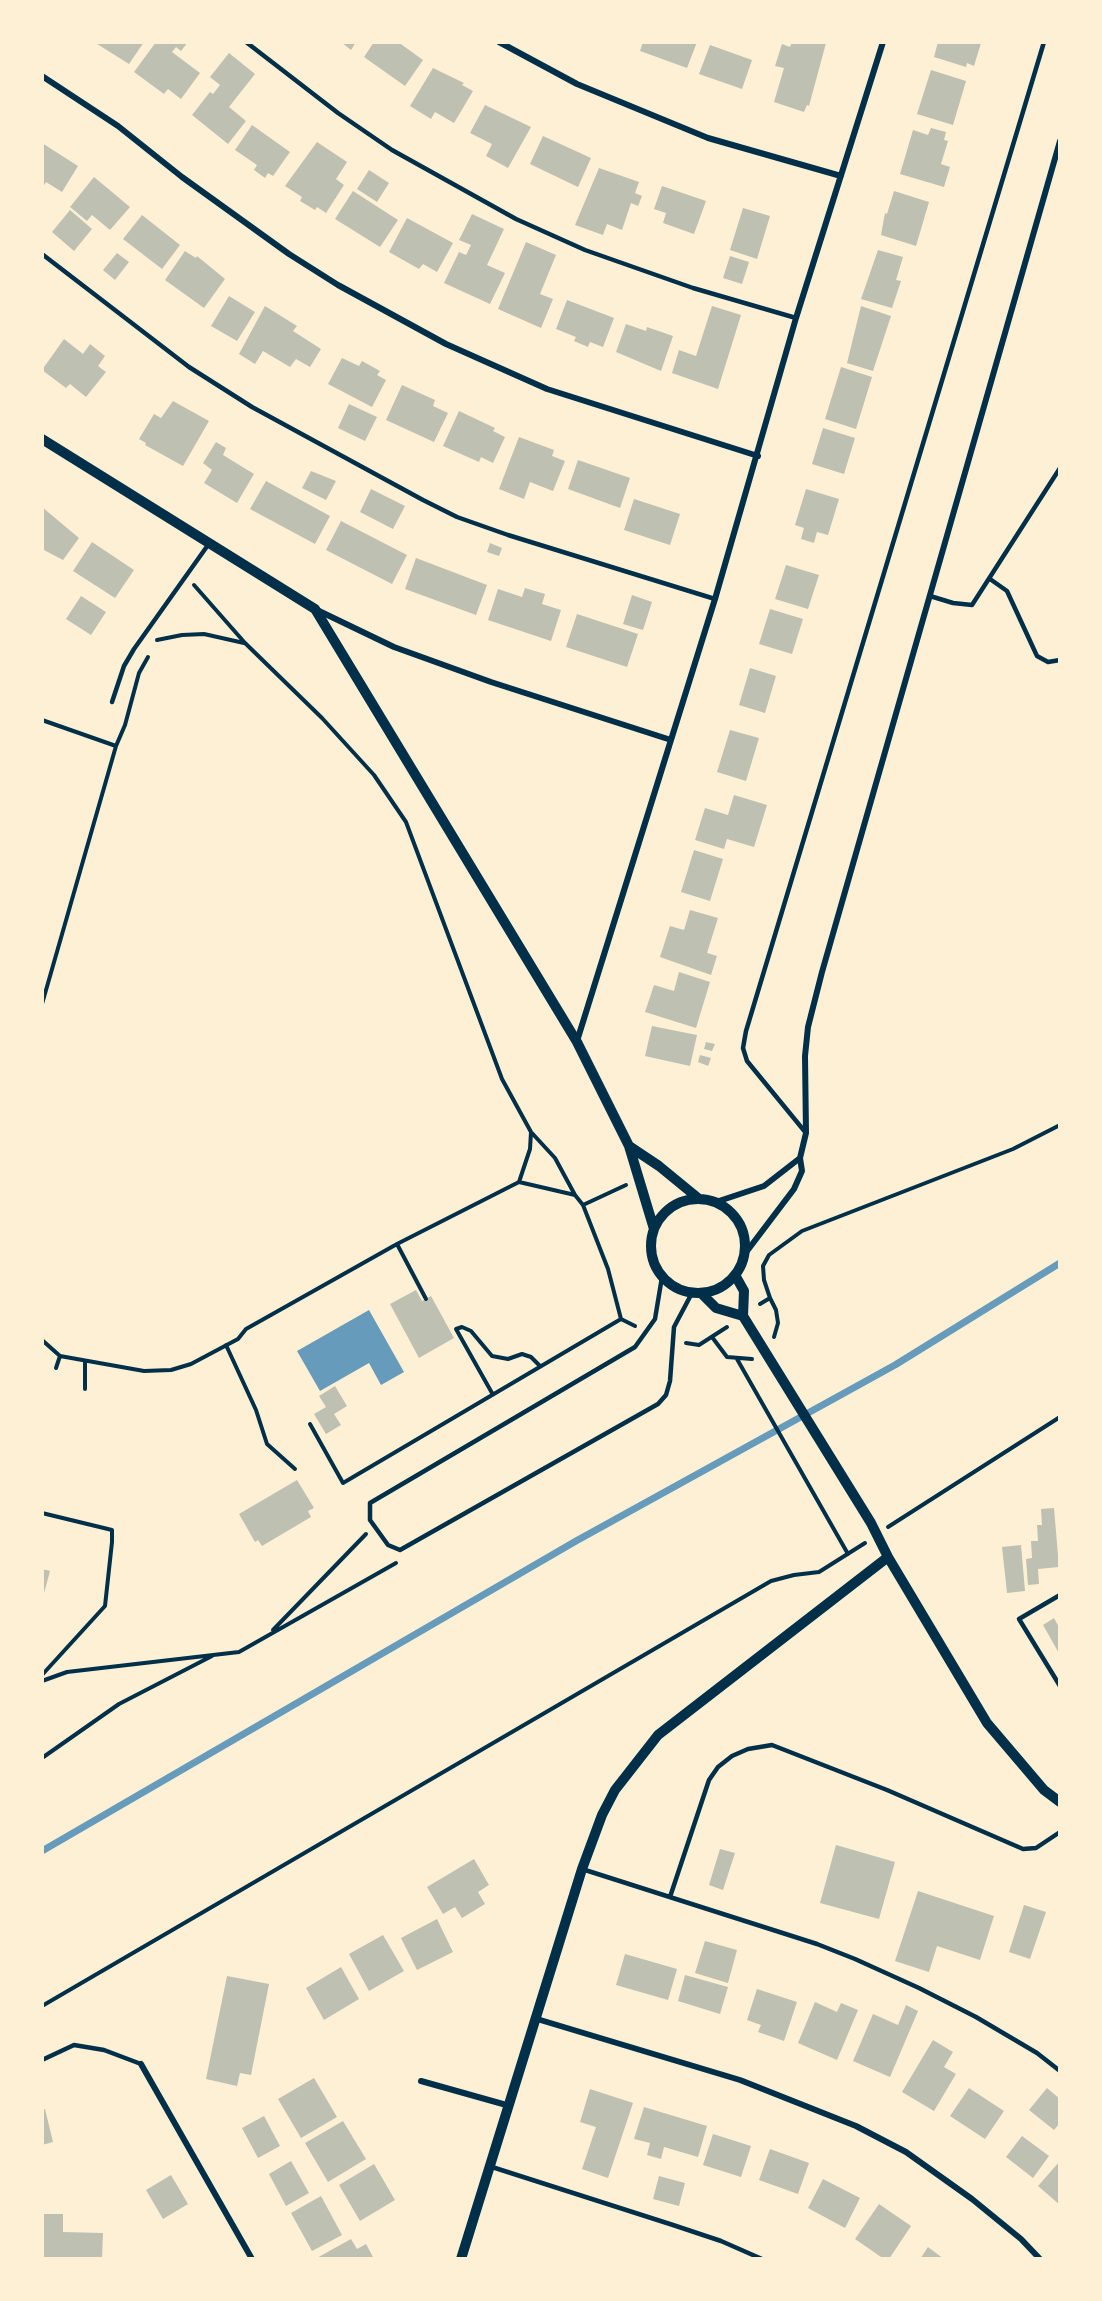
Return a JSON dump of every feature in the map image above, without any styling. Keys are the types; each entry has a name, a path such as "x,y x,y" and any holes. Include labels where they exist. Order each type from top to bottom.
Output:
{"street":[{"path":"499,42 577,84 688,129 842,176"},
{"path":"577,1042 715,599 796,318 883,42"},
{"path":"42,76 118,126 182,177 289,254 338,285 446,345 547,389 758,456"},
{"path":"697,1293 720,1287 735,1275 744,1255 794,1189 802,1171 800,1158 806,1133 804,1068 808,1027 1060,141"},
{"path":"42,439 315,609 394,647 491,682 671,740"},
{"path":"315,609 577,1042 629,1146 654,1229"},
{"path":"629,1146 659,1166 698,1198"},
{"path":"716,1202 764,1186 800,1158"},
{"path":"743,1316 716,1308 697,1293 671,1285 662,1277 652,1259 651,1239 654,1229 671,1207 684,1200 698,1198 716,1202 736,1218 742,1229 744,1255"},
{"path":"735,1275 744,1291 743,1316 871,1523 888,1557 987,1723 1044,1790 1060,1802"},
{"path":"461,2259 492,2168 582,1869 602,1815 615,1790 641,1755 676,1720 888,1557"},
{"path":"537,2019 740,2080 856,2126 906,2152 1021,2239 1040,2259"},
{"path":"141,2064 252,2259"},
{"path":"421,2081 510,2106"}],"lane":[{"path":"246,42 338,113 392,150 516,219 585,250 693,288 796,318"},
{"path":"806,1133 747,1061 743,1048 746,1031 1044,42"},
{"path":"42,254 189,367 261,412 423,500 458,517 508,535 715,599"},
{"path":"930,596 953,603 972,605 1060,468"},
{"path":"112,702 124,666 134,649 208,544"},
{"path":"990,579 1007,591 1037,656 1048,662 1060,660"},
{"path":"662,1277 655,1319 635,1347 370,1503 370,1520 388,1545 400,1550 658,1404 666,1395 670,1382 674,1327 697,1293"},
{"path":"1060,1595 1019,1619 1060,1686"},
{"path":"670,1897 709,1780 725,1762 748,1749 772,1745 887,1790 1023,1849 1036,1848 1060,1832"},
{"path":"582,1869 817,1944 866,1964 976,2017 1037,2053 1060,2071"},
{"path":"42,2060 74,2045 104,2050 141,2064"},
{"path":"492,2168 673,2224 762,2259"}],"path":[{"path":"186,575 245,643 322,718 374,775 406,822 502,1079 531,1132 555,1158 583,1205 608,1269 621,1319 635,1327"},
{"path":"190,597 197,588"},
{"path":"42,1004 139,673 156,640 163,632"},
{"path":"156,640 182,634 204,634 245,643"},
{"path":"42,720 116,746"},
{"path":"774,1336 777,1317 764,1280 763,1266 769,1255 802,1232 1003,1154 1060,1125"},
{"path":"519,1182 530,1149 531,1132"},
{"path":"42,1340 60,1356 144,1371 171,1370 190,1364 238,1339 246,1329 397,1244 519,1182 575,1195"},
{"path":"583,1205 632,1183"},
{"path":"397,1244 426,1299"},
{"path":"682,1354 685,1342 699,1345 770,1298"},
{"path":"310,1424 343,1483 539,1365 621,1319"},
{"path":"492,1393 456,1329 462,1327 471,1332 492,1356 508,1359 522,1354 531,1357 539,1365"},
{"path":"712,1337 727,1358 769,1356"},
{"path":"226,1345 256,1410 267,1444 296,1470"},
{"path":"57,1368 60,1356"},
{"path":"42,2006 771,1581 819,1572 849,1553 737,1359"},
{"path":"85,1361 85,1389"},
{"path":"892,1524 1060,1416"},
{"path":"42,1513 112,1530 105,1606 42,1675"},
{"path":"269,1635 373,1526"},
{"path":"42,1681 67,1672 238,1652 402,1560"},
{"path":"42,1758 119,1704 215,1654"}],"water":[{"path":"369,1310 404,1372 381,1385 369,1363 320,1391 297,1351"}],"building":[{"path":"94,42 144,42 129,64"},
{"path":"156,42 188,42 181,51 176,47 172,52 200,73 181,99 168,89 164,94 134,72"},
{"path":"341,42 356,42 351,50"},
{"path":"374,42 398,42 423,60 405,86 364,57"},
{"path":"643,42 697,42 687,68 640,51"},
{"path":"792,42 826,43 809,106 807,105 804,112 774,102 784,68 775,66 782,44 790,47"},
{"path":"938,42 981,43 974,66 967,63 966,67 934,57"},
{"path":"710,45 752,60 742,89 699,74"},
{"path":"229,53 255,74 229,107 246,121 228,144 192,115 210,92 213,94 220,85 210,77"},
{"path":"433,68 464,83 462,85 473,91 454,123 435,112 431,119 410,106"},
{"path":"931,70 966,81 953,125 917,114"},
{"path":"485,105 531,127 508,168 486,156 492,144 470,133"},
{"path":"252,125 290,152 273,176 268,173 265,178 254,170 257,165 235,150"},
{"path":"931,128 946,132 944,140 948,141 941,164 950,167 944,187 900,174 913,130 928,135"},
{"path":"543,136 591,158 578,187 530,164"},
{"path":"317,142 347,162 336,179 344,185 326,213 317,207 315,210 300,201 302,197 285,186"},
{"path":"42,143 78,166 62,192 46,182 42,189"},
{"path":"599,168 639,182 635,193 642,196 638,206 631,203 622,230 607,224 603,235 575,225"},
{"path":"369,170 389,183 377,202 357,189"},
{"path":"94,177 130,207 110,230 92,215 87,221 70,207"},
{"path":"662,186 706,201 694,234 663,223 666,213 654,209"},
{"path":"353,191 398,220 380,247 335,219"},
{"path":"894,191 929,202 916,246 881,235 885,213 887,214"},
{"path":"743,208 770,216 757,259 730,250"},
{"path":"70,210 92,229 74,251 52,232"},
{"path":"472,214 504,229 487,265 505,273 490,304 444,283 459,252 466,255 471,245 459,240"},
{"path":"142,215 180,245 162,269 123,239"},
{"path":"407,218 453,243 437,272 423,264 419,269 389,252"},
{"path":"526,242 556,255 540,294 553,299 541,328 498,309"},
{"path":"878,250 903,257 896,280 901,281 892,308 861,299"},
{"path":"185,251 196,258 197,256 225,279 204,308 165,280"},
{"path":"117,253 129,262 115,280 103,270"},
{"path":"730,256 749,262 742,284 723,278"},
{"path":"229,296 255,312 237,341 211,326"},
{"path":"567,300 614,318 603,347 590,342 588,347 574,341 576,337 556,329"},
{"path":"265,306 297,326 293,331 321,349 310,367 296,359 290,367 263,351 255,364 239,354"},
{"path":"712,306 741,315 718,389 672,373 679,350 696,356"},
{"path":"861,306 891,316 873,371 847,363"},
{"path":"626,324 646,331 647,327 673,336 661,371 616,352"},
{"path":"64,339 83,354 90,344 105,356 98,366 106,372 86,397 70,384 66,388 42,370"},
{"path":"342,358 359,366 362,361 380,371 377,375 386,380 372,407 328,384"},
{"path":"841,367 872,377 856,429 825,419"},
{"path":"402,385 435,400 433,406 448,413 434,442 386,420"},
{"path":"173,401 209,421 183,466 145,445 146,443 139,439 154,414 161,418"},
{"path":"349,404 377,417 365,441 338,428"},
{"path":"459,411 495,428 493,431 505,437 493,463 481,457 479,462 443,446"},
{"path":"823,428 855,438 844,474 812,464"},
{"path":"519,437 554,450 552,456 565,461 553,491 530,482 524,499 499,489"},
{"path":"216,442 226,448 223,455 254,474 237,503 204,483 212,470 203,463"},
{"path":"578,460 630,478 620,508 568,489"},
{"path":"311,471 336,481 326,500 302,488"},
{"path":"266,481 330,516 315,544 250,509"},
{"path":"371,489 405,506 393,529 360,512"},
{"path":"806,489 839,499 828,535 817,532 814,543 801,539 804,528 795,525"},
{"path":"634,499 680,514 670,545 624,530"},
{"path":"42,507 79,538 63,560 42,549"},
{"path":"341,521 407,555 392,584 326,550"},
{"path":"92,542 134,570 115,598 73,571"},
{"path":"490,543 502,548 499,556 487,552"},
{"path":"416,558 487,585 476,615 405,589"},
{"path":"786,565 819,575 808,609 775,599"},
{"path":"525,588 545,594 542,604 561,610 551,641 488,620 498,589 522,597"},
{"path":"632,595 652,602 643,630 623,624"},
{"path":"81,596 106,612 91,635 66,619"},
{"path":"770,609 803,619 792,654 759,644"},
{"path":"577,614 638,634 627,667 566,647"},
{"path":"750,668 776,676 765,713 739,705"},
{"path":"730,730 759,738 746,781 717,772"},
{"path":"734,795 767,805 754,847 727,839 724,849 695,840 705,808 728,815"},
{"path":"694,850 723,859 710,901 681,892"},
{"path":"690,910 718,918 707,953 717,956 711,975 660,957 670,926 684,930"},
{"path":"679,972 710,982 696,1028 645,1012 654,985 674,991"},
{"path":"652,1026 697,1035 690,1066 645,1056"},
{"path":"706,1042 715,1044 712,1051 704,1049"},
{"path":"700,1055 711,1058 708,1066 698,1062"},
{"path":"416,1290 422,1301 431,1296 454,1338 419,1358 390,1304"},
{"path":"335,1386 347,1406 334,1414 341,1425 326,1434 314,1414 326,1407 319,1396"},
{"path":"297,1480 314,1508 308,1511 311,1517 262,1546 258,1540 255,1542 239,1514"},
{"path":"1054,1508 1059,1567 1038,1569 1039,1584 1028,1585 1026,1559 1032,1558 1031,1541 1038,1541 1037,1525 1042,1525 1041,1509"},
{"path":"1021,1545 1025,1591 1007,1593 1002,1547"},
{"path":"42,1569 50,1571 43,1597 42,1597"},
{"path":"1054,1618 1060,1629 1060,1655 1043,1625"},
{"path":"836,1845 895,1862 879,1919 820,1903"},
{"path":"720,1849 735,1853 723,1890 709,1885"},
{"path":"474,1859 489,1885 478,1892 485,1904 462,1918 455,1907 443,1914 427,1887"},
{"path":"918,1891 994,1916 980,1960 937,1946 929,1972 895,1961"},
{"path":"1024,1905 1046,1912 1030,1959 1009,1952"},
{"path":"437,1919 453,1952 417,1970 401,1938"},
{"path":"383,1935 404,1971 369,1991 349,1954"},
{"path":"705,1941 737,1950 728,1983 695,1973"},
{"path":"625,1954 677,1969 668,2000 616,1985"},
{"path":"341,1967 359,1999 324,2020 306,1988"},
{"path":"685,1975 728,1987 720,2014 678,2001"},
{"path":"227,1976 269,1984 251,2075 240,2073 237,2086 206,2079"},
{"path":"757,1989 797,2002 784,2041 758,2032 761,2025 747,2020"},
{"path":"815,2002 837,2012 841,2003 858,2010 837,2060 798,2043"},
{"path":"906,2005 918,2011 890,2077 853,2061 873,2014 898,2025"},
{"path":"933,2040 953,2052 944,2067 956,2074 934,2111 902,2092"},
{"path":"314,2078 337,2117 301,2138 278,2099"},
{"path":"969,2088 1004,2111 985,2139 950,2116"},
{"path":"1047,2088 1060,2099 1060,2123 1054,2130 1029,2110"},
{"path":"590,2089 633,2103 608,2178 582,2169 596,2127 580,2122"},
{"path":"644,2107 707,2126 698,2157 664,2147 661,2159 647,2155 650,2143 634,2139"},
{"path":"45,2109 53,2142 42,2145 42,2110"},
{"path":"264,2116 280,2146 258,2158 242,2128"},
{"path":"343,2121 366,2159 328,2182 305,2143"},
{"path":"713,2134 751,2146 741,2177 703,2165"},
{"path":"1022,2136 1049,2156 1033,2178 1006,2157"},
{"path":"770,2149 809,2163 798,2194 759,2180"},
{"path":"291,2161 309,2193 286,2206 269,2174"},
{"path":"1060,2161 1060,2205 1038,2186"},
{"path":"374,2164 395,2200 360,2221 339,2185"},
{"path":"171,2175 188,2204 163,2219 146,2190"},
{"path":"659,2176 685,2183 679,2206 653,2199"},
{"path":"823,2179 860,2198 845,2228 808,2208"},
{"path":"321,2196 342,2235 312,2251 291,2213"},
{"path":"879,2204 911,2226 889,2259 884,2259 855,2239"},
{"path":"44,2214 63,2214 63,2232 103,2233 102,2259 44,2259"},
{"path":"351,2239 357,2249 366,2244 374,2259 315,2259"},
{"path":"928,2247 944,2259 920,2259"}],"waterway":[{"path":"42,1851 576,1541 895,1365 1060,1263"}]}
